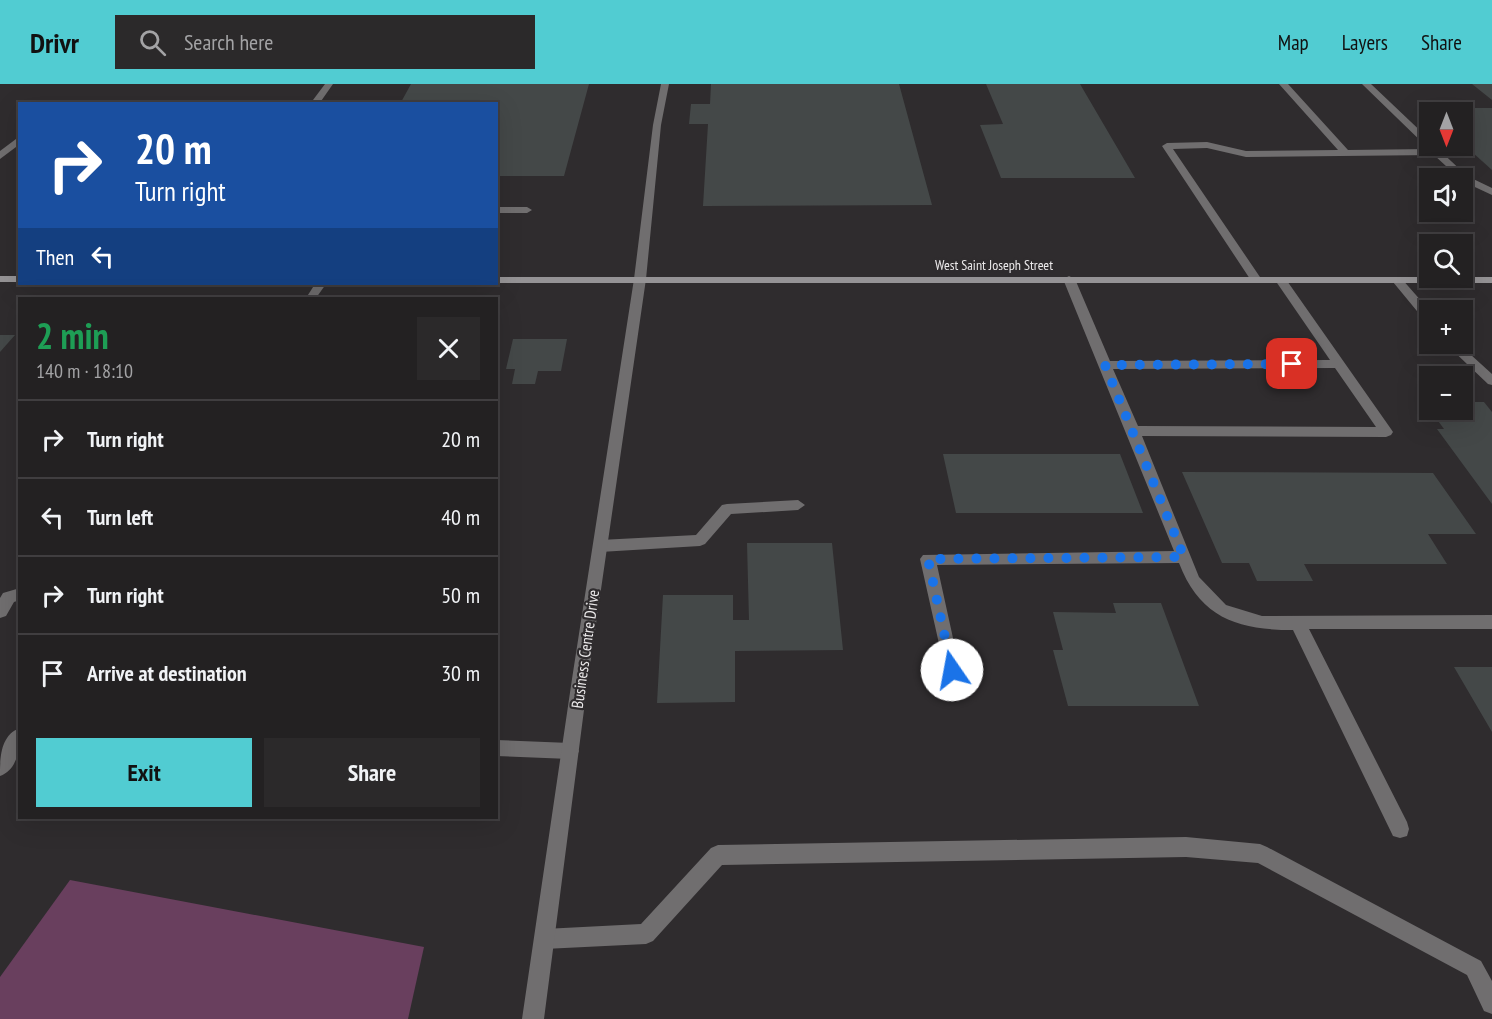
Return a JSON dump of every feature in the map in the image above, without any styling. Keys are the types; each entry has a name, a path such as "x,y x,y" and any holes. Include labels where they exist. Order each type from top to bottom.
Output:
{"street":[{"path":"315,102 328,84"},
{"name":"Business Centre Drive","path":"533,1019 640,279 657,125 665,84"},
{"path":"1283,84 1346,152"},
{"path":"1366,84 1419,135"},
{"path":"0,156 18,141"},
{"path":"1256,280 1167,146 1207,146 1246,154 1419,152"},
{"path":"1441,156 1464,178 1492,192"},
{"path":"498,210 527,210"},
{"path":"0,279 18,279"},
{"path":"1069,279 1193,580 1221,610 1262,623 1492,622"},
{"name":"West Saint Joseph Street","path":"498,280 1492,280"},
{"path":"1133,431 1386,432 1281,280"},
{"path":"1397,280 1419,306"},
{"path":"1463,354 1492,381"},
{"path":"1105,365 1339,364"},
{"path":"600,546 700,540 727,509 798,505"},
{"path":"952,670 928,559 1184,557"},
{"path":"0,610 9,597 18,595"},
{"path":"1298,623 1400,829"},
{"path":"0,768 18,739"},
{"path":"498,748 570,751"},
{"path":"544,939 646,934 718,855 1186,847 1260,854 1474,968 1492,1004"}],"shaded area":[{"path":"70,880 424,947 408,1019 0,1019 0,977"}],"building":[{"path":"411,84 589,84 564,176 498,176 498,102 401,102"},
{"path":"711,84 899,84 932,205 703,206 708,124 689,124 691,104 710,104"},
{"path":"986,84 1080,84 1135,178 1001,178 980,125 1003,124"},
{"path":"1472,84 1492,84 1492,100"},
{"path":"1473,108 1492,108 1492,170 1473,153"},
{"path":"0,335 15,335 0,352"},
{"path":"513,339 567,339 561,371 538,371 535,384 512,384 515,369 506,369"},
{"path":"1473,402 1484,402 1492,412 1492,504 1437,429 1444,429 1437,420 1473,420"},
{"path":"943,454 1120,454 1143,513 956,513"},
{"path":"1182,472 1433,473 1476,534 1428,534 1447,564 1304,564 1313,581 1257,581 1249,563 1222,563"},
{"path":"747,543 832,543 843,650 735,651 735,702 657,703 663,595 733,595 733,620 749,620"},
{"path":"1113,603 1161,603 1199,706 1068,706 1053,650 1063,650 1053,612 1116,613"},
{"path":"1454,667 1492,667 1492,732"}],"route":[{"path":"952,670 928,559 1184,557 1105,365 1292,364"}]}
